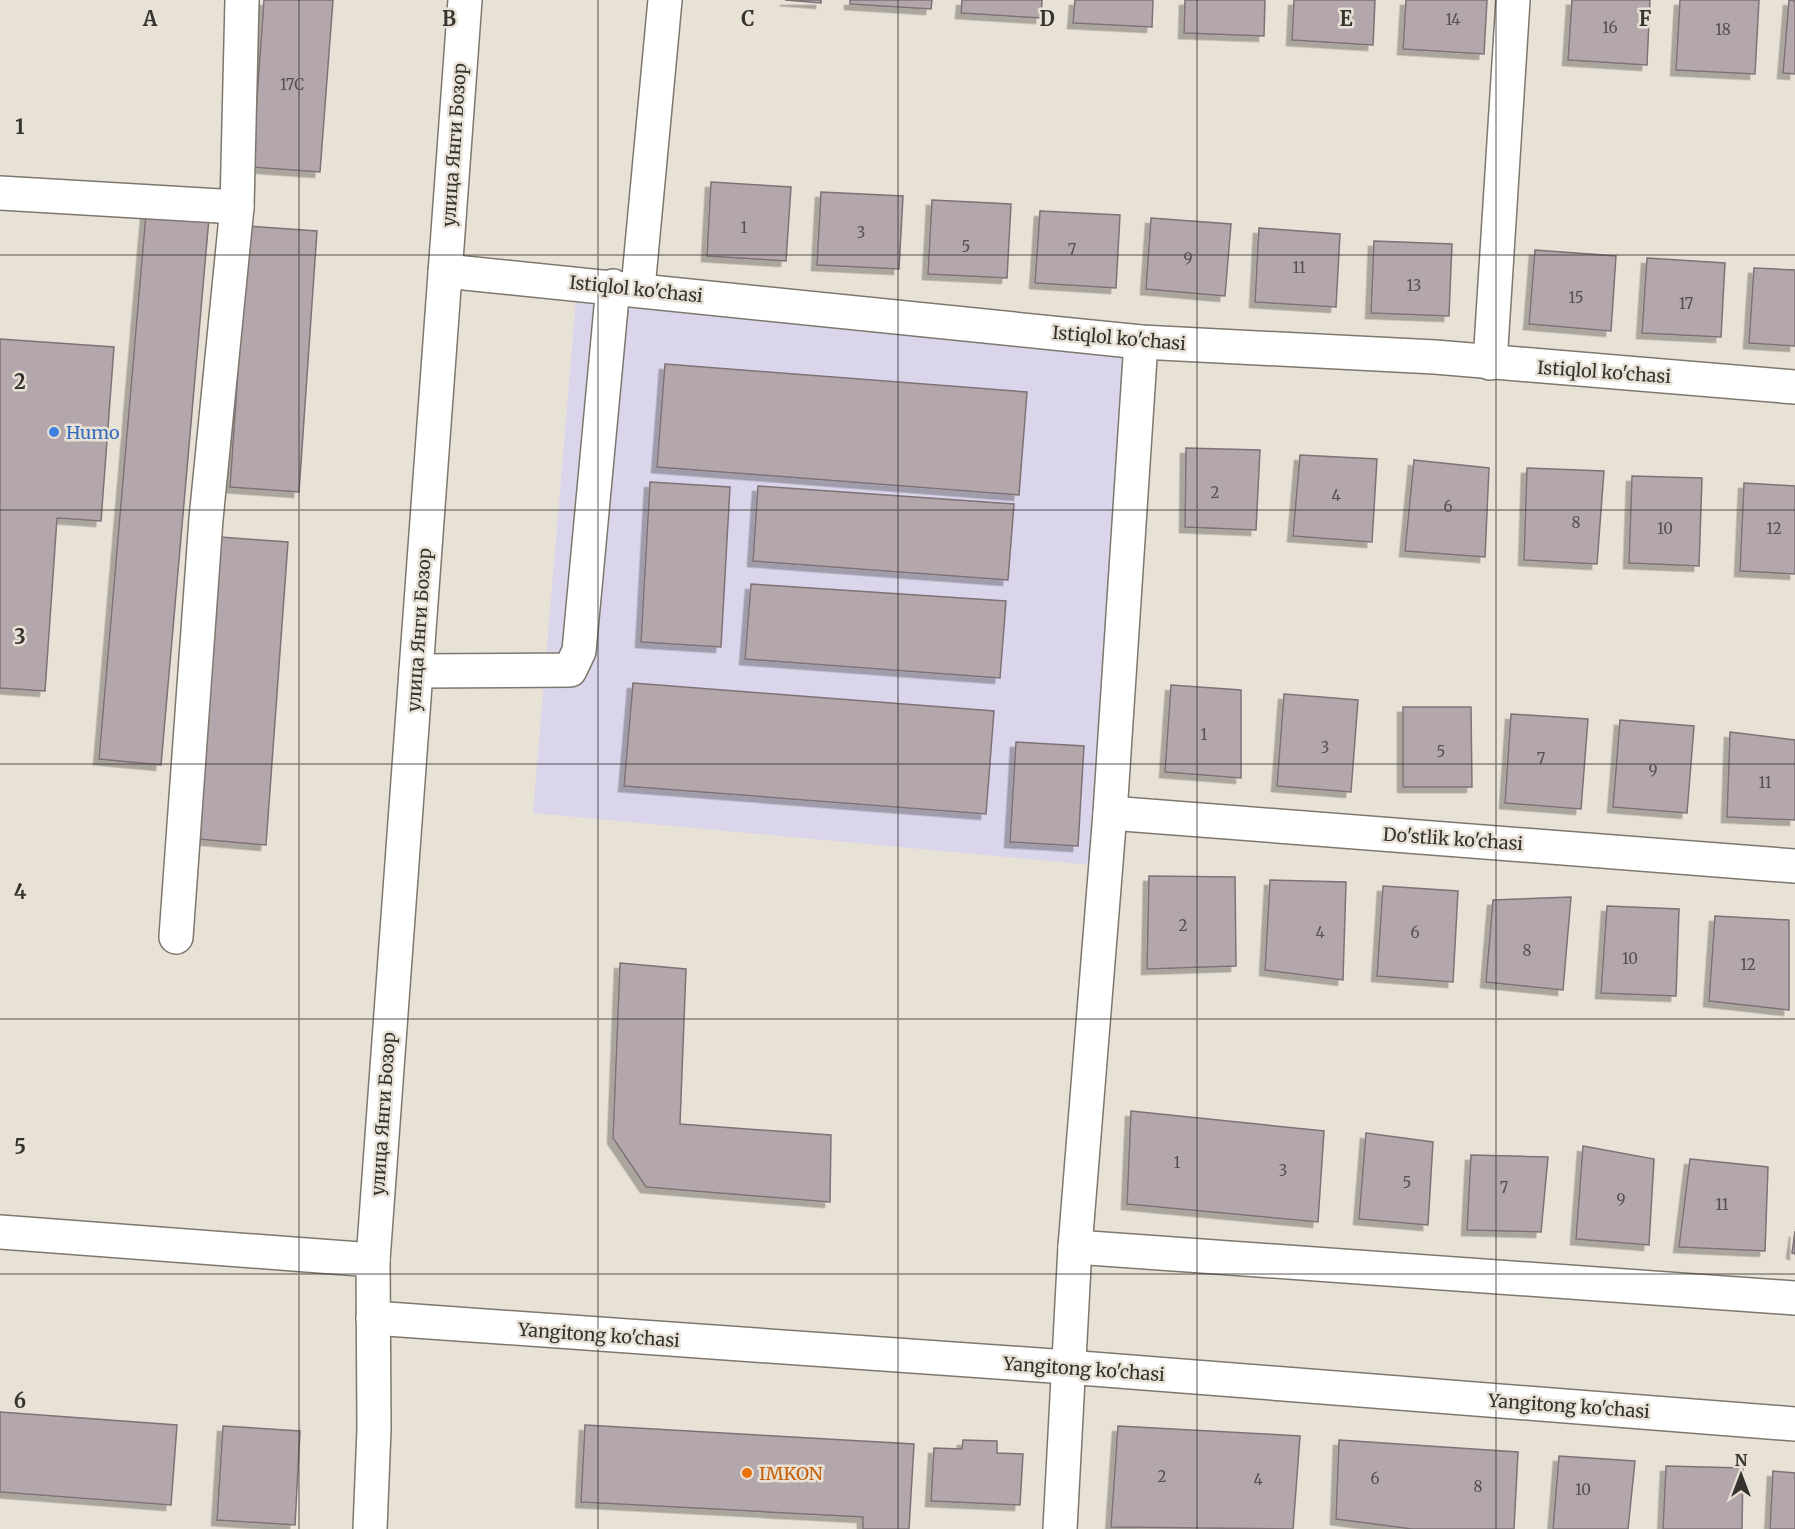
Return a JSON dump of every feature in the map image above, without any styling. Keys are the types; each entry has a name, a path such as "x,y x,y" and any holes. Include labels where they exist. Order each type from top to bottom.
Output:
{"street":[{"path":"176,937 206,519 237,207 242,0"},
{"name":"улица Янги Бозор","path":"369,1529 374,1429 373,1260 465,0"},
{"path":"416,671 570,670 579,651 664,0"},
{"path":"1490,363 1513,0"},
{"path":"0,193 237,207"},
{"name":"Istiqlol ko'chasi","path":"445,271 626,287 1141,342 1435,357 1795,387"},
{"path":"1060,1529 1075,1247 1110,813 1141,342"},
{"name":"Do'stlik ko'chasi","path":"1110,813 1795,866"},
{"path":"0,1232 373,1260"},
{"path":"1075,1247 1795,1298"},
{"name":"Yangitong ko'chasi","path":"373,1318 1067,1367 1795,1424"}],"shaded area":[{"path":"576,299 1129,355 1092,865 533,813"}],"building":[{"path":"264,0 333,0 320,172 252,167"},
{"path":"785,0 821,0 821,3"},
{"path":"850,0 932,0 931,9 850,4"},
{"path":"962,0 1042,0 1041,18 961,13"},
{"path":"1075,0 1153,0 1152,27 1073,23"},
{"path":"1185,0 1265,0 1264,36 1184,33"},
{"path":"1294,0 1375,0 1373,45 1292,40"},
{"path":"1406,0 1487,0 1484,54 1403,49"},
{"path":"1572,0 1650,0 1647,65 1568,60"},
{"path":"1680,0 1759,0 1755,74 1676,70"},
{"path":"1789,0 1795,1 1795,74 1783,73"},
{"path":"711,182 791,187 786,261 707,256"},
{"path":"821,192 903,196 899,269 817,265"},
{"path":"932,200 1011,204 1007,278 928,274"},
{"path":"1040,211 1120,215 1116,288 1035,283"},
{"path":"146,213 209,218 161,765 99,759"},
{"path":"1151,218 1231,224 1225,296 1146,289"},
{"path":"248,226 317,231 299,492 230,487"},
{"path":"1259,228 1340,234 1336,307 1255,302"},
{"path":"1374,241 1452,244 1449,316 1371,313"},
{"path":"1535,250 1616,256 1611,331 1529,324"},
{"path":"1647,258 1725,263 1721,337 1642,333"},
{"path":"1754,268 1795,270 1795,346 1749,343"},
{"name":"Humo","path":"0,339 114,347 101,521 57,518 45,691 0,688"},
{"path":"665,364 1027,392 1019,495 657,467"},
{"path":"1186,448 1260,450 1256,530 1185,527"},
{"path":"1300,455 1377,459 1372,542 1293,536"},
{"path":"1414,460 1489,468 1485,557 1405,551"},
{"path":"1527,468 1604,471 1597,564 1524,560"},
{"path":"1632,476 1702,478 1699,566 1629,563"},
{"path":"650,482 730,487 721,647 641,642"},
{"path":"1744,483 1795,486 1795,574 1740,571"},
{"path":"758,486 1014,504 1008,580 753,561"},
{"path":"220,537 288,542 266,845 198,839"},
{"path":"751,584 1006,601 1000,678 745,659"},
{"path":"633,683 994,711 986,814 624,786"},
{"path":"1171,685 1241,690 1241,778 1165,772"},
{"path":"1284,694 1358,700 1351,792 1277,786"},
{"path":"1403,707 1471,707 1472,787 1403,787"},
{"path":"1511,714 1588,719 1581,809 1505,803"},
{"path":"1620,720 1694,726 1687,813 1613,807"},
{"path":"1730,732 1795,740 1795,820 1727,817"},
{"path":"1016,742 1084,746 1078,846 1010,842"},
{"path":"1149,876 1235,877 1236,966 1147,969"},
{"path":"1270,880 1346,882 1343,980 1265,970"},
{"path":"1383,886 1458,891 1453,982 1377,976"},
{"path":"1571,897 1563,990 1486,982 1493,900"},
{"path":"1607,906 1679,909 1676,996 1601,993"},
{"path":"1715,916 1789,920 1789,1010 1709,1001"},
{"path":"620,963 686,969 680,1124 831,1135 830,1202 646,1187 613,1138"},
{"path":"1131,1111 1324,1131 1318,1222 1127,1204"},
{"path":"1366,1133 1433,1142 1428,1225 1359,1219"},
{"path":"1583,1146 1654,1159 1649,1245 1576,1239"},
{"path":"1471,1155 1548,1157 1541,1232 1467,1230"},
{"path":"1690,1159 1768,1167 1765,1251 1679,1247"},
{"path":"1795,1231 1795,1254 1792,1253"},
{"path":"0,1412 177,1425 171,1505 0,1492"},
{"name":"IMKON","path":"585,1425 914,1444 909,1529 863,1529 863,1517 581,1502"},
{"path":"223,1426 300,1431 295,1525 217,1520"},
{"path":"1118,1426 1300,1436 1293,1529 1111,1527"},
{"path":"963,1440 997,1441 997,1453 1023,1454 1020,1505 931,1501 934,1448 962,1449"},
{"path":"1339,1440 1518,1452 1514,1529 1412,1529 1336,1519"},
{"path":"1559,1456 1635,1461 1628,1529 1553,1529"},
{"path":"1666,1466 1743,1468 1742,1529 1663,1529"},
{"path":"1773,1471 1795,1473 1795,1529 1770,1529"}],"place":[{"name":"Humo","path":"54,432"},
{"name":"IMKON","path":"747,1473"}]}
